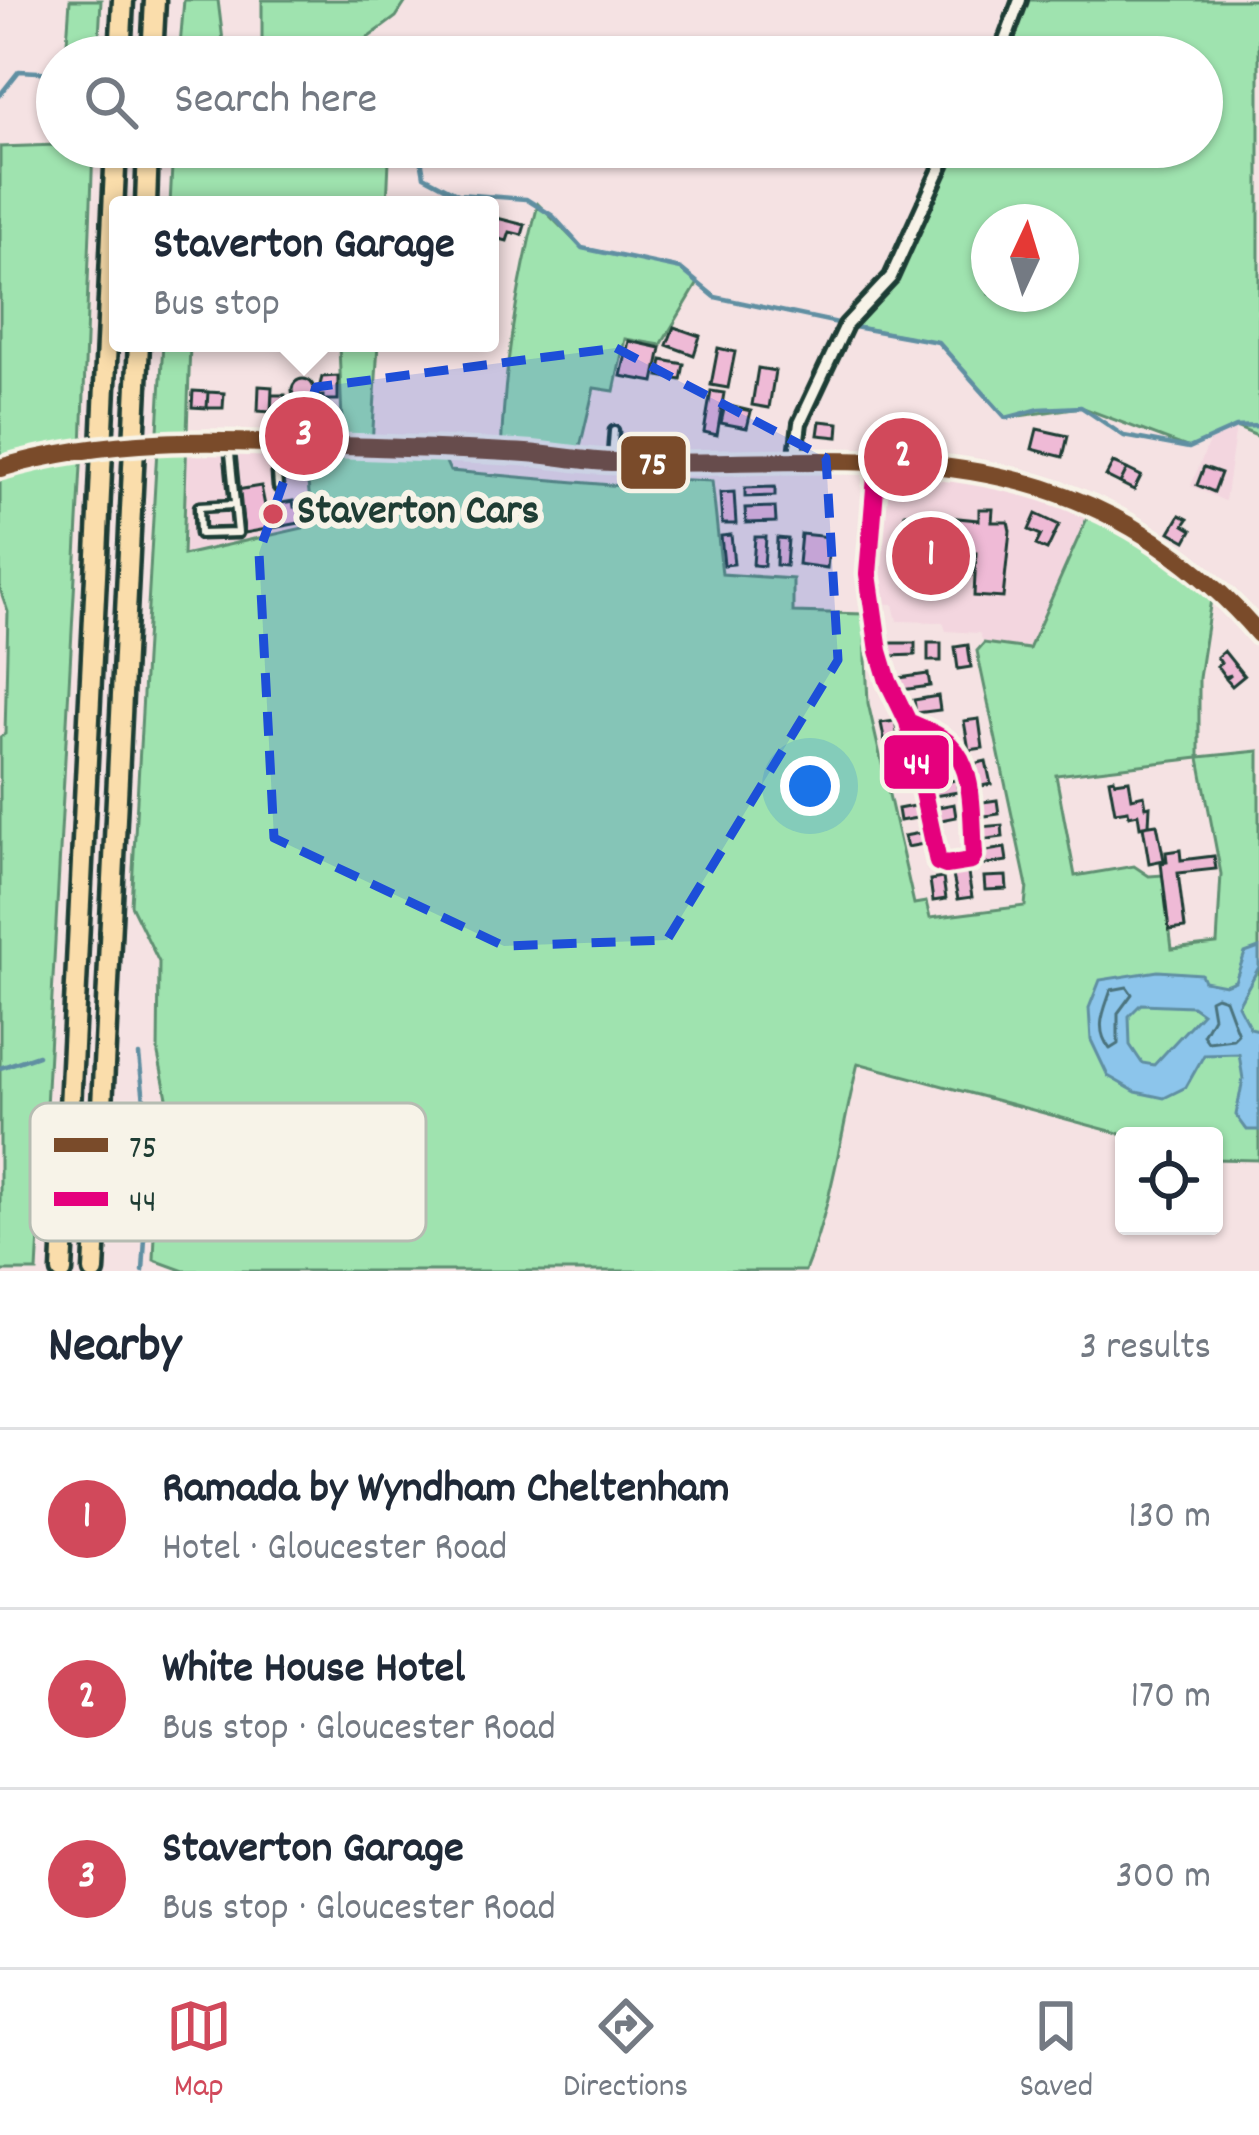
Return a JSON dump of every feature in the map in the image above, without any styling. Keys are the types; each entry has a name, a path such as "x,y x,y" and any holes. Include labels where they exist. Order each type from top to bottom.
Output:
{"highway":[{"path":"121,36 122,0"},
{"path":"153,36 155,0"},
{"path":"70,1103 109,298"},
{"path":"102,1103 139,352"},
{"path":"62,1271 63,1241"},
{"path":"94,1271 95,1241"}],"main road":[{"path":"0,468 120,443 229,440 531,453 612,462 877,464 999,477 1091,507 1134,529 1188,565 1259,634"}],"street":[{"path":"1007,36 1020,0"},
{"path":"795,462 800,423 846,325 891,277 940,168"},
{"path":"877,464 868,574 879,651 908,722 938,862 971,861 968,777 958,754 947,741 908,722"}],"lane":[{"path":"612,462 614,431"},
{"path":"229,440 238,533 200,534 199,507 233,505"},
{"path":"275,442 278,487"}],"highlighted area":[{"path":"616,348 826,458 838,660 667,940 504,946 274,838 259,553 316,387"}],"shaded area":[{"path":"1236,427 1225,501 1191,486 1210,439"},
{"path":"186,439 304,444 311,512 303,529 182,555"},
{"path":"877,464 957,470 1092,507 1029,650 984,643 979,633 946,631 943,622 897,621 893,604 872,603 868,574"}],"green space":[{"path":"70,0 101,0 99,36 67,36"},
{"path":"184,0 218,0 222,36 181,36"},
{"path":"262,0 407,0 396,17 370,36 262,36"},
{"path":"1015,0 1259,0 1259,437 1236,427 1189,448 1081,407 1006,418 938,342 846,325 891,277 945,168 1223,168 1223,36 1005,36"},
{"path":"36,146 36,168 92,168 46,1103 30,1103 30,1241 39,1241 37,1271 0,1271 0,737 5,734 8,612 0,589 0,147"},
{"path":"172,168 389,168 387,196 170,196"},
{"path":"538,204 582,248 681,269 698,283 661,345 625,339 614,391 594,388 577,460 501,451 513,327"},
{"path":"162,352 190,352 183,555 303,528 311,512 304,444 343,445 339,352 377,352 372,446 440,449 450,471 669,490 668,479 712,481 722,574 793,579 793,612 864,614 868,703 914,904 926,902 930,918 1025,906 1027,886 977,651 984,643 1029,649 1092,507 1213,586 1199,678 1199,757 1259,751 1259,1160 1223,1159 1223,1127 1115,1127 1115,1132 858,1063 829,1194 805,1271 184,1271 154,1260 155,1241 426,1241 426,1103 168,1103 158,1054 159,962 131,905","holes":["1199,758 1221,874 1217,944 1172,949 1163,875 1149,876 1134,866 1075,876 1056,775"]}],"water":[{"path":"1259,948 1259,967 1238,1005 1250,1028 1259,1030 1259,1130 1247,1130 1236,1115 1243,1079 1239,1054 1204,1055 1186,1087 1164,1098 1136,1092 1108,1076 1091,1040 1089,1008 1100,980 1158,971 1201,974 1204,981 1225,985 1235,981 1245,953","holes":["1141,1004 1192,1006 1202,1013 1154,1065 1142,1063 1130,1045 1129,1016"]}],"building":[{"path":"499,218 525,225 522,235 510,232 507,241 499,239"},
{"path":"674,327 700,336 694,355 667,345"},
{"path":"629,341 661,348 654,382 621,376"},
{"path":"718,348 735,352 728,388 711,385"},
{"path":"662,360 684,364 681,380 659,376"},
{"path":"758,368 775,371 769,408 752,405"},
{"path":"338,376 338,400 317,396 322,377"},
{"path":"303,379 314,390 303,401 292,390"},
{"path":"259,386 272,387 271,412 258,411"},
{"path":"193,391 208,392 207,408 192,407"},
{"path":"711,391 724,393 717,435 704,432"},
{"path":"208,392 224,393 223,408 207,408"},
{"path":"272,395 285,395 285,412 271,412"},
{"path":"725,405 751,411 747,428 721,423"},
{"path":"820,421 839,423 838,437 818,435"},
{"path":"1037,429 1068,436 1063,457 1032,449"},
{"path":"1113,463 1127,469 1120,483 1106,476"},
{"path":"1204,467 1221,473 1214,492 1197,485"},
{"path":"1127,469 1141,476 1134,490 1120,483"},
{"name":"Staverton Cars","path":"261,486 265,506 293,501 294,507 303,506 305,522 245,533 237,490"},
{"path":"775,487 775,496 745,497 745,488"},
{"path":"734,492 736,524 722,524 720,493"},
{"path":"775,507 776,522 746,523 745,508"},
{"path":"979,509 993,509 992,522 1008,522 1003,598 974,596 976,553 961,552 960,574 947,573 948,563 940,562 940,577 930,576 929,587 908,586 909,574 900,574 905,513 979,520"},
{"path":"1036,514 1059,525 1047,550 1036,545 1041,535 1029,530"},
{"path":"1180,515 1188,519 1184,525 1192,530 1186,541 1170,532"},
{"path":"801,534 830,537 827,568 798,564"},
{"path":"731,535 734,564 724,565 721,536"},
{"path":"755,537 766,537 764,566 753,565"},
{"path":"777,538 788,539 786,566 776,565"},
{"path":"890,643 915,643 915,655 890,656"},
{"path":"928,643 941,643 941,661 928,661"},
{"path":"968,645 971,667 958,669 955,647"},
{"path":"1224,651 1244,676 1232,686 1226,679 1231,675 1225,677 1217,666 1221,663 1217,657"},
{"path":"928,674 930,686 901,690 899,678"},
{"path":"938,696 940,710 916,713 914,700"},
{"path":"979,719 983,748 969,750 964,721"},
{"path":"895,721 899,744 886,747 881,723"},
{"path":"938,740 941,752 919,756 917,744"},
{"path":"986,761 991,784 977,787 973,764"},
{"path":"1109,779 1115,782 1129,780 1132,798 1144,795 1146,807 1150,806 1149,825 1140,827 1138,814 1129,816 1128,810 1115,812"},
{"path":"956,780 958,792 934,796 933,784"},
{"path":"997,800 999,814 978,817 976,803"},
{"path":"954,804 956,817 936,821 933,808"},
{"path":"919,805 922,817 900,821 898,809"},
{"path":"1157,824 1164,860 1149,863 1143,826"},
{"path":"1002,825 1003,837 980,840 979,827"},
{"path":"926,832 929,843 907,847 904,836"},
{"path":"1005,848 1007,861 981,865 980,852"},
{"path":"1180,850 1181,860 1214,856 1216,869 1178,873 1185,928 1169,930 1161,863 1167,862 1166,852"},
{"path":"967,868 972,897 958,899 952,871"},
{"path":"1006,876 1007,889 985,890 984,877"},
{"path":"943,878 946,899 933,901 930,880"}],"waterway":[{"path":"0,95 19,71 36,72"},
{"path":"423,168 424,176 458,194 485,196"},
{"path":"499,197 526,199 553,216 582,248 681,269 715,297 838,323"},
{"path":"854,327 938,342 1006,418 1040,409 1081,407 1124,436 1189,448 1236,427 1259,426"},
{"path":"0,1068 38,1055"},
{"path":"139,1055 144,1103"},
{"path":"143,1271 145,1241"}],"transit line":[{"name":"75","path":"0,468 87,450 171,442 503,452 605,462 831,461 939,466 1043,488 1133,528 1188,565 1259,634"},
{"name":"44","path":"877,464 868,574 879,651 908,722 938,862 971,861 972,811 964,768 946,741 908,722"}],"place":[{"name":"Staverton Garage","path":"304,436"},
{"name":"White House Hotel","path":"903,457"},
{"name":"Staverton Cars","path":"273,514"},
{"name":"Ramada by Wyndham Cheltenham","path":"931,556"}]}
